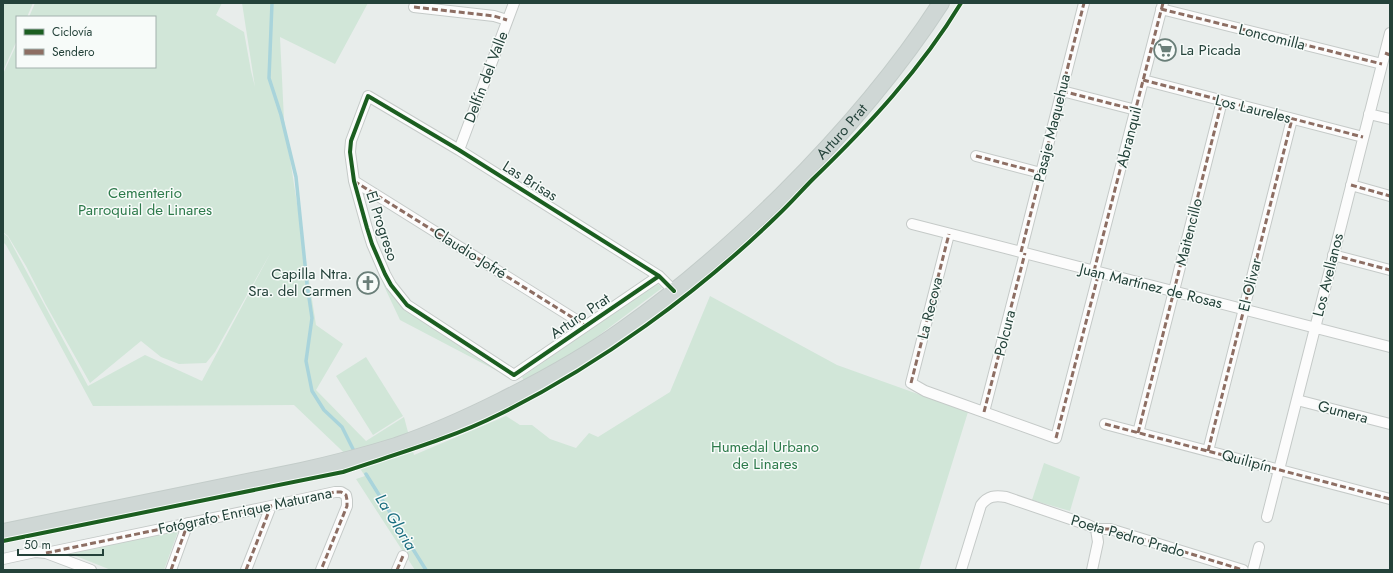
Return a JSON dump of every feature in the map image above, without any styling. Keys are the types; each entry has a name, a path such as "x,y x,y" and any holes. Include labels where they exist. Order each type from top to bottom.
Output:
{"main road":[{"name":"Arturo Prat","path":"6,529 350,460 396,446 482,410 566,366 624,329 674,291 736,239 800,177 834,141 890,75 941,3"}],"street":[{"name":"Delfín del Valle","path":"459,150 514,3"},
{"name":"Pasaje Maquehua","path":"1023,253 1041,173 1084,3"},
{"name":"Loncomilla","path":"1162,6 1382,64"},
{"name":"Abranquil","path":"984,412 1056,438 1162,6"},
{"path":"414,7 494,16 507,20"},
{"name":"Los Avellanos","path":"1267,517 1363,137 1382,64 1387,54 1390,33"},
{"name":"Los Laureles","path":"1143,80 1363,137"},
{"path":"1062,91 1136,110"},
{"name":"Las Brisas","path":"368,96 459,150 659,276 674,291"},
{"name":"El Progreso","path":"368,96 351,141 350,152 354,181 372,244 385,274 399,296 407,305 514,375"},
{"name":"Maitencillo","path":"1138,433 1222,101"},
{"path":"1369,114 1390,119"},
{"name":"El Olivar","path":"1208,451 1292,119"},
{"path":"976,156 1041,173"},
{"name":"Claudio Jofré","path":"354,181 586,326"},
{"path":"1351,185 1390,196"},
{"name":"Juan Martínez de Rosas","path":"912,224 1390,347"},
{"name":"La Recova","path":"949,234 911,383 925,391 984,412"},
{"name":"Polcura","path":"984,412 1023,253"},
{"path":"1333,255 1390,270"},
{"name":"Arturo Prat","path":"514,375 659,276"},
{"name":"Gumera","path":"1297,400 1390,424"},
{"name":"Quilipín","path":"1105,424 1390,499"},
{"name":"Fotógrafo Enrique Maturana","path":"3,559 35,552 46,552 341,492 346,495 347,506 321,570"},
{"name":"Poeta Pedro Prado","path":"961,570 981,505 985,500 997,495 1096,529 1110,529 1243,570"},
{"path":"246,570 271,506"},
{"path":"171,570 188,523"},
{"path":"1092,570 1098,542 1096,529"},
{"path":"1253,570 1259,547"},
{"path":"46,552 91,570"},
{"path":"397,570 403,556"}],"green space":[{"path":"3,3 33,3 27,16 16,16 16,42 3,71"},
{"name":"Humedal Urbano de Linares","path":"35,3 222,3 216,15 244,32 255,87 242,3 368,3 335,64 280,37 284,120 316,325 343,344 316,390 366,441 404,417 414,455 506,416 520,425 532,425 550,439 576,448 589,433 598,437 670,392 710,296 837,365 968,412 919,570 415,570 356,479 365,476 359,467 294,405 93,406 3,242 3,233 8,237 88,386 145,355 202,381 271,252 215,352 206,363 179,364 161,357 141,341 90,383 26,266 8,236 3,232 3,74 16,45 16,68 156,68 156,16 29,16"},
{"path":"371,250 407,309 503,374 400,320 384,286"},
{"path":"657,283 662,288 586,345 524,381 522,377"},
{"path":"366,357 403,416 373,435 336,376"},
{"path":"1044,463 1080,477 1070,511 1032,500"},
{"path":"180,526 164,570 111,570 61,550"}],"waterway":[{"path":"272,3 269,78 281,115 296,177 312,318 306,361 312,391 324,410 342,427 353,449"},
{"name":"La Gloria","path":"366,474 426,570"}],"marked path":[{"path":"1021,252 1084,3"},
{"path":"1094,271 1163,3"},
{"path":"414,7 494,16 507,20"},
{"path":"1161,9 1382,64"},
{"path":"1385,53 1390,55"},
{"path":"1143,80 1363,137"},
{"path":"1062,91 1136,110"},
{"path":"1138,433 1222,101"},
{"path":"1208,451 1292,119"},
{"path":"976,156 1041,173"},
{"path":"354,181 586,326"},
{"path":"1351,185 1390,196"},
{"path":"911,383 949,234"},
{"path":"984,412 1025,253"},
{"path":"1333,255 1390,270"},
{"path":"1056,438 1099,272"},
{"path":"1105,424 1390,499"},
{"path":"46,553 335,492 341,492 346,495 347,506 321,570"},
{"path":"246,570 271,506"},
{"path":"171,570 188,523"},
{"path":"1096,529 1110,529 1243,570"},
{"path":"397,570 403,556"}],"cycle path":[{"path":"3,541 343,472 423,446 462,431 537,395 574,373 646,326 681,300 746,245 782,211 893,96 929,51 961,3"},
{"path":"659,276 514,375 407,305 391,285 385,274 367,228 354,181 350,152 351,141 368,96 459,150 659,276 674,291"}],"place":[{"name":"La Picada","path":"1165,50"},
{"name":"Capilla Ntra. Sra. del Carmen","path":"368,283"}],"park label":[{"name":"Cementerio Parroquial de Linares","path":"145,202"}]}
